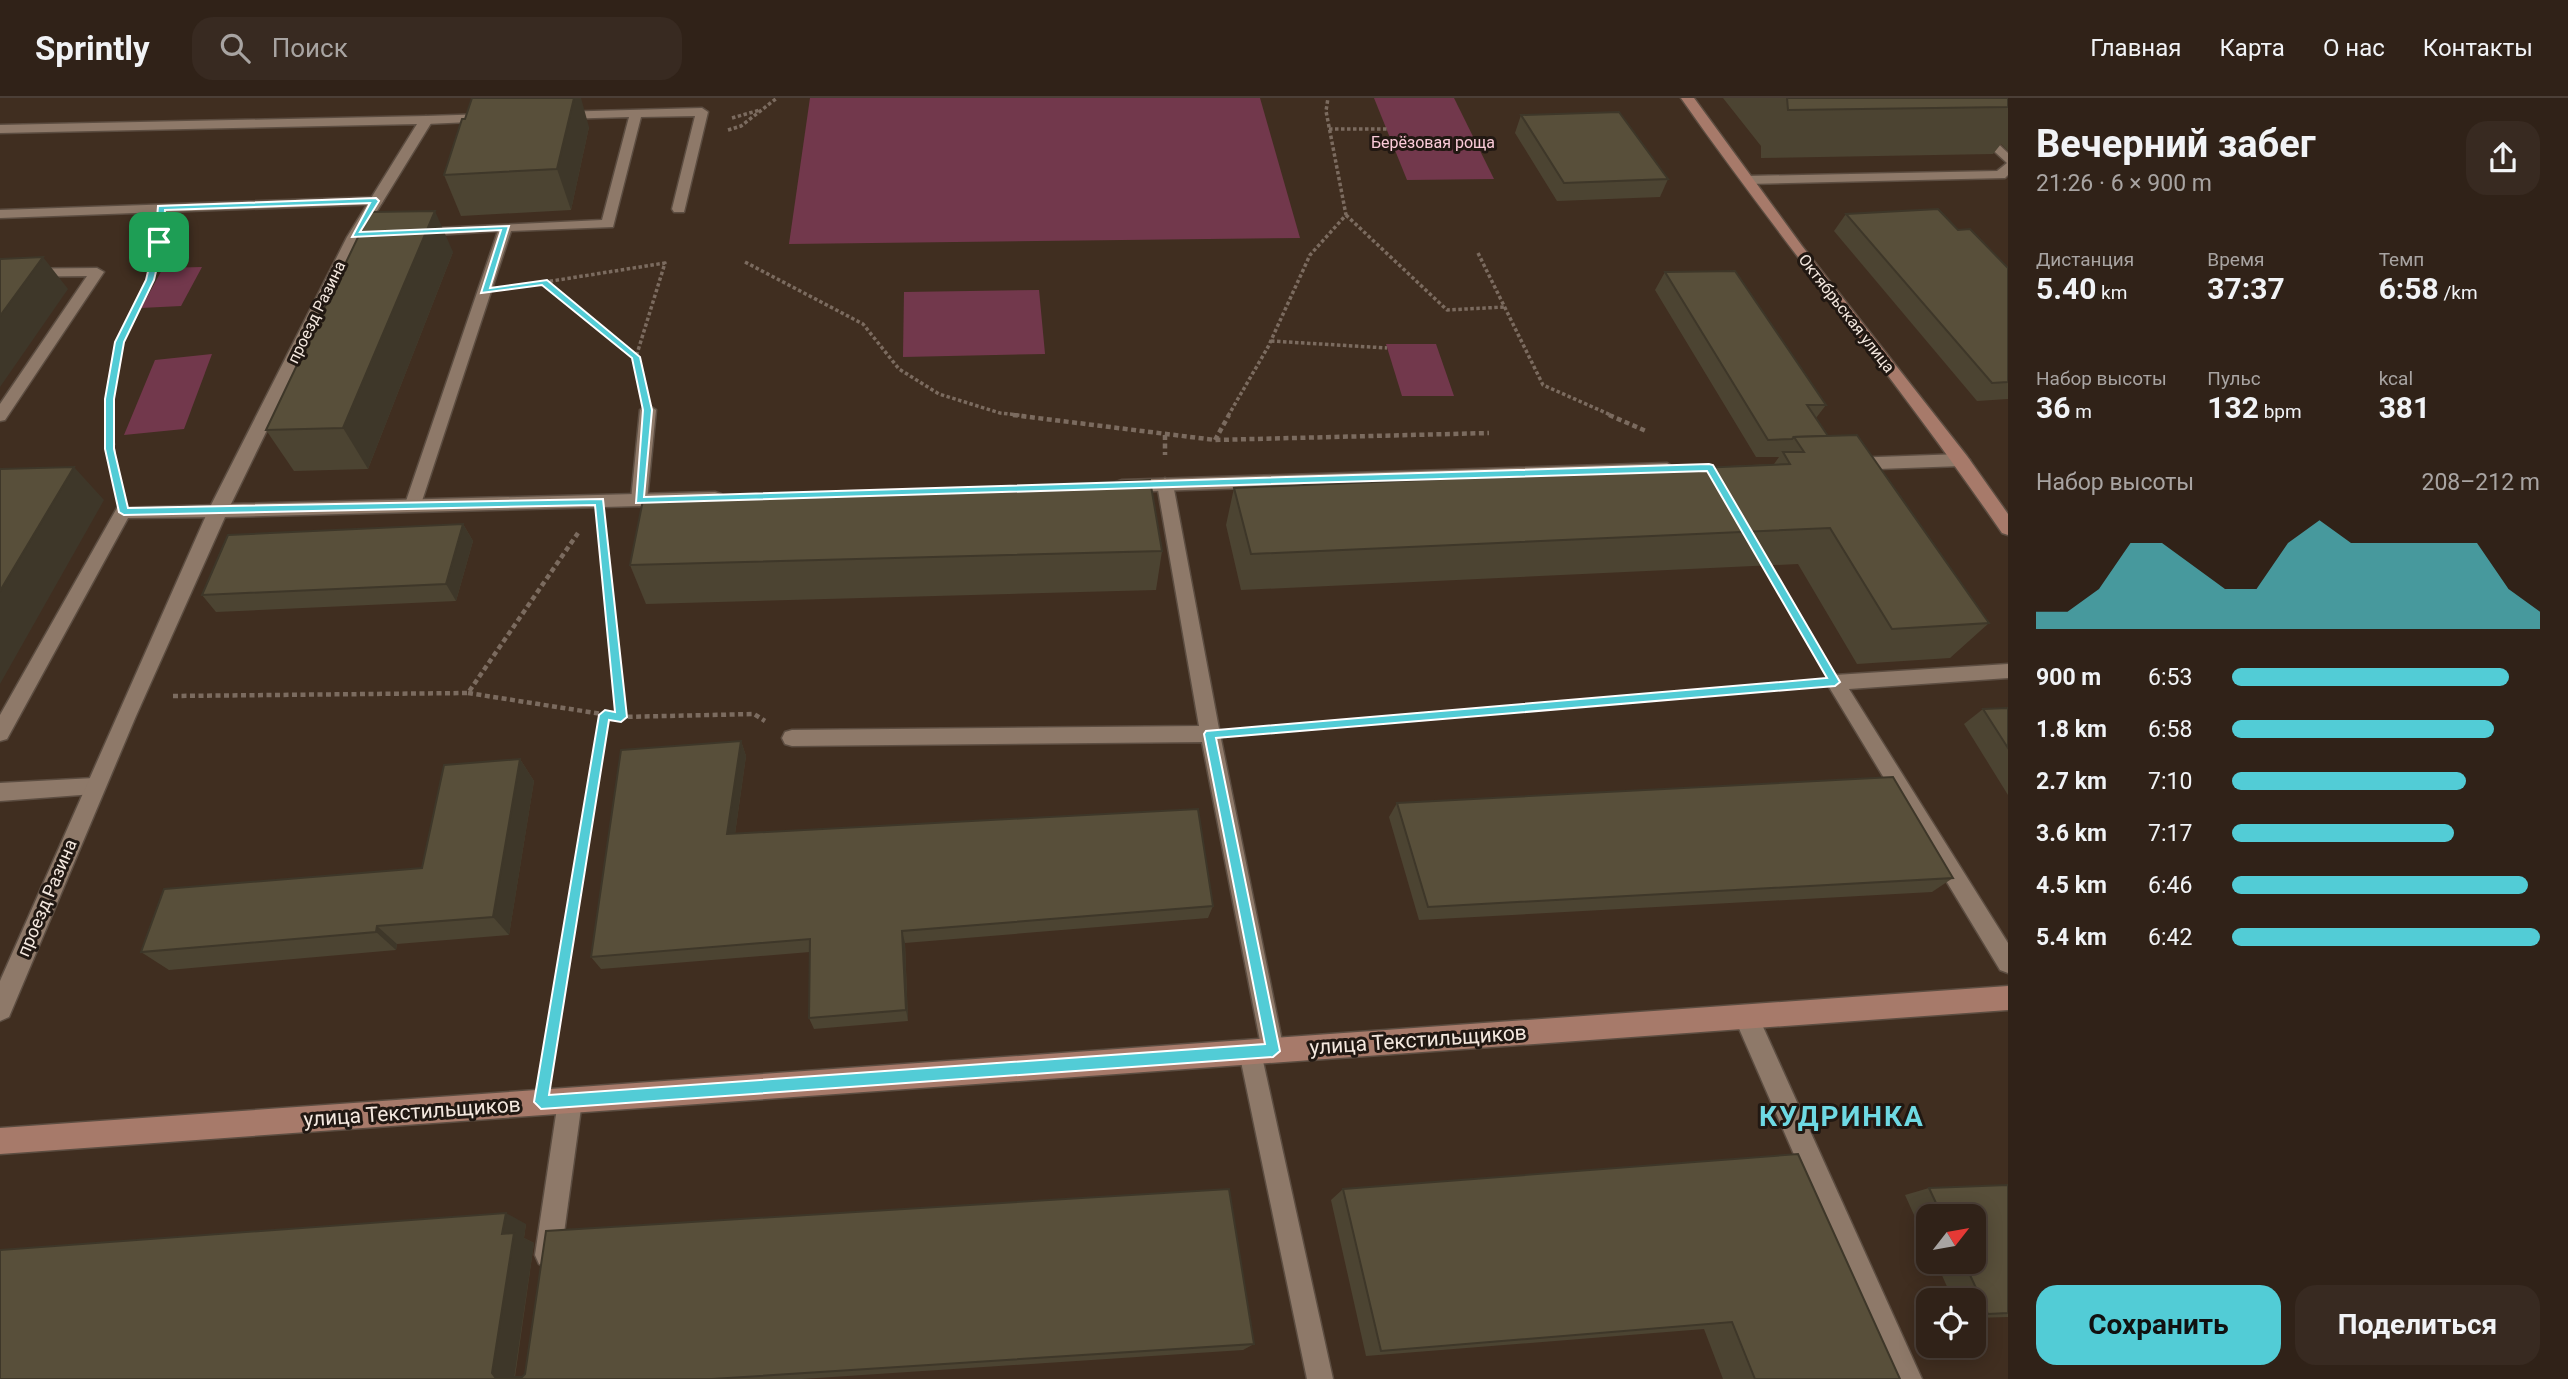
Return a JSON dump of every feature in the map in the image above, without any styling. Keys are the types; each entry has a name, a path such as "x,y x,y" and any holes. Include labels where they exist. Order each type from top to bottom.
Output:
{"street":[{"name":"Октябрьская улица","path":"1687,98 1797,249 1961,460 2008,528"},
{"path":"0,129 426,120"},
{"name":"проезд Разина","path":"0,1010 94,786 217,511 361,235 376,201 426,120"},
{"path":"1827,464 1961,460"},
{"path":"1102,486 1684,469"},
{"path":"217,511 738,497"},
{"name":"улица Текстильщиков","path":"0,1141 2008,998"},
{"path":"1746,1017 1907,1379"}],"lane":[{"path":"1942,98 2008,160"},
{"path":"544,116 702,112 678,209"},
{"path":"405,233 608,224 636,113"},
{"path":"426,120 504,117"},
{"path":"1747,180 2001,175 2008,167"},
{"path":"0,214 376,201"},
{"path":"412,507 506,227"},
{"path":"0,273 97,272 0,416"},
{"path":"639,500 648,410"},
{"path":"1166,484 1320,1379"},
{"path":"0,733 124,512 217,511"},
{"path":"2008,671 1835,682 2008,963"},
{"path":"793,738 1210,734"},
{"path":"0,792 94,786"},
{"path":"544,1283 570,1101"}],"path":[{"path":"1328,98 1326,111 1346,215 1447,310 1505,307"},
{"path":"1329,129 1388,129"},
{"path":"124,512 109,449 110,399 119,342 150,280 159,248 161,208"},
{"path":"1215,440 1271,341 1310,255 1346,215"},
{"path":"1478,253 1543,385 1646,431"},
{"path":"745,262 863,324 900,369 939,394 1000,413 1215,440 1489,433"},
{"path":"484,292 665,263 636,357 648,410"},
{"path":"544,282 636,357"},
{"path":"1271,341 1387,348"},
{"path":"468,693 599,501"},
{"path":"599,501 621,717"},
{"path":"1210,734 1835,682 1758,551"},
{"path":"134,696 468,693 621,717 754,714 793,738"},
{"path":"541,1102 605,715"}],"green space":[{"path":"810,98 1260,98 1300,238 789,244"},
{"name":"Берёзовая роща","path":"1374,98 1454,98 1494,179 1407,180"},
{"path":"202,267 181,306 141,308 163,268"},
{"path":"1039,290 1045,354 903,357 904,292"},
{"path":"1386,344 1436,344 1454,396 1402,396"},
{"path":"212,354 184,429 124,435 155,360"}],"building":[{"path":"472,98 574,98 557,169 444,175 462,119 465,119"},
{"path":"1787,98 2008,98 2008,107 1788,110"},
{"path":"1619,112 1668,179 1564,183 1521,115"},
{"path":"1938,209 1958,230 1970,229 2008,268 2008,382 1992,383 1846,214"},
{"path":"435,211 343,428 266,430 370,212"},
{"path":"43,257 0,316 0,259"},
{"path":"1735,271 1826,405 1807,405 1828,436 1768,440 1665,272"},
{"path":"1857,435 1989,623 1892,629 1830,528 1251,554 1234,488 1790,464 1783,452 1804,452 1794,437"},
{"path":"74,467 0,591 0,469"},
{"path":"1150,480 1162,551 630,565 643,500"},
{"path":"463,524 446,584 202,595 228,535"},
{"path":"2008,708 2008,748 1983,709"},
{"path":"741,741 727,834 1198,809 1213,906 902,931 906,1010 809,1018 810,939 591,957 621,750"},
{"path":"520,759 493,917 377,926 376,932 141,952 164,889 422,868 444,765"},
{"path":"1893,777 1953,878 1428,907 1397,803"},
{"path":"1798,1154 1900,1379 1755,1379 1732,1322 1381,1351 1343,1189"},
{"path":"2008,1185 2008,1313 1988,1314 1986,1288 1976,1288 1970,1274 1986,1274 1986,1204 1936,1204 1929,1188"},
{"path":"1229,1189 1254,1344 712,1379 0,1379 0,1250 506,1213 502,1234 514,1233 492,1373 495,1377 522,1377 525,1374 546,1231"}],"district":[{"name":"КУДРИНКА","path":"1842,1116"}],"route":[{"path":"376,201 354,235 506,227 484,292 544,282 636,357 648,410 639,500 1709,468 1835,682 1210,734 1273,1051 541,1102 605,715 621,717 599,501 124,512 109,449 110,399 119,342 150,280 159,242 161,208 376,201"}]}
